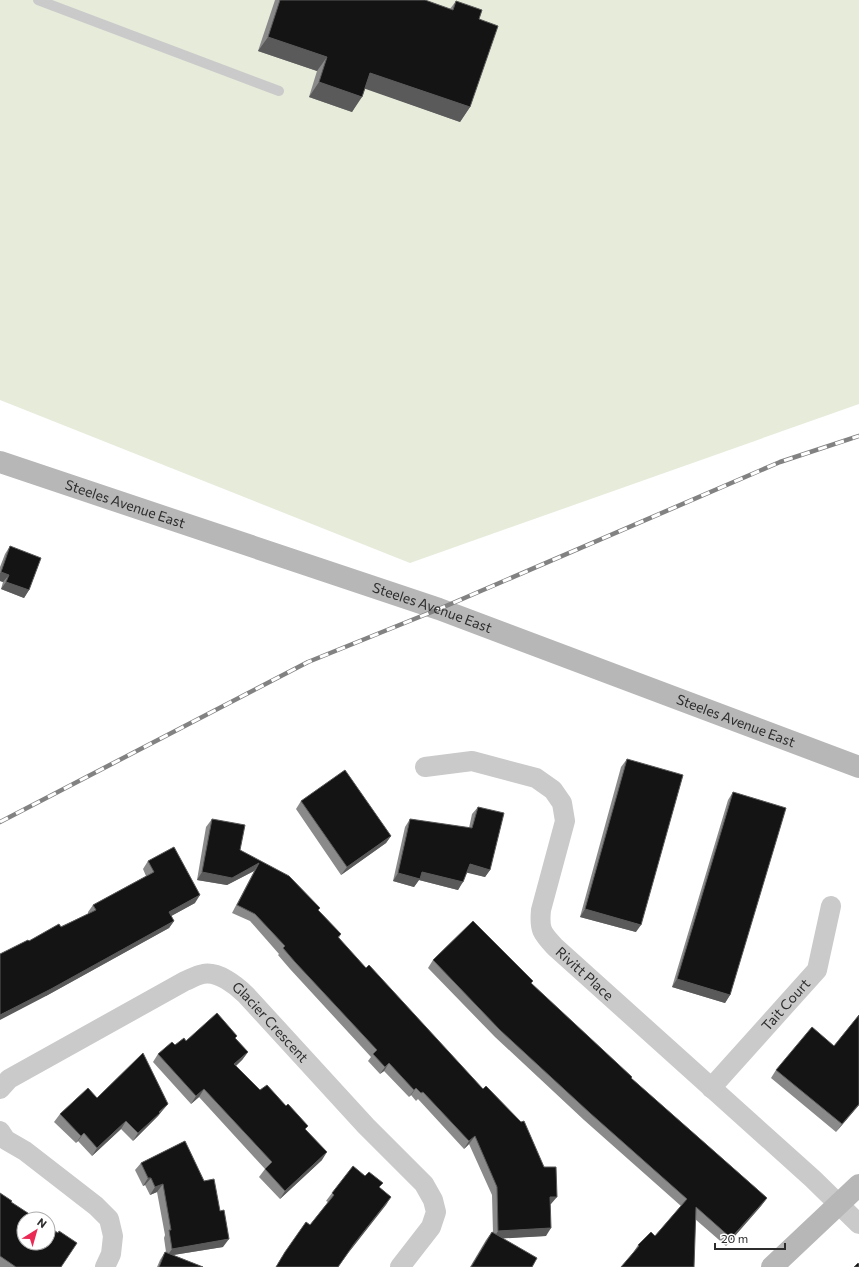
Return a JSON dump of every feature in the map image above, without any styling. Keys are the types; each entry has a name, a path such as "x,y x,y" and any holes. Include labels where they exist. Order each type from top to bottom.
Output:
{"main road":[{"name":"Steeles Avenue East","path":"0,462 439,609 859,767"},
{"path":"772,1267 859,1185"}],"street":[{"name":"Rivitt Place","path":"424,767 472,761 536,778 554,790 562,803 565,821 541,910 539,924 545,936 555,947 711,1088 813,1178 859,1224"},
{"name":"Tait Court","path":"711,1088 817,970 831,906"},
{"name":"Glacier Crescent","path":"0,1089 9,1079 185,981 204,974 220,976 236,985 246,995 366,1126 424,1184 433,1200 436,1212 431,1227 400,1267"},
{"path":"0,1131 6,1140 25,1151 96,1206 109,1219 113,1236 112,1248 111,1254 104,1267"}],"lane":[{"path":"38,0 278,90"}],"green space":[{"path":"0,0 859,0 859,404 410,563 0,400"}],"building":[{"path":"280,0 425,0 453,10 456,1 482,10 479,19 498,26 470,107 370,73 362,97 319,82 327,57 268,37"},
{"path":"10,546 41,558 29,590 6,582 9,575 1,572"},
{"path":"627,759 683,775 641,925 585,909"},
{"path":"345,770 391,836 347,867 301,801"},
{"path":"733,792 786,808 730,995 677,979"},
{"path":"478,807 504,813 490,870 470,864 463,882 422,872 420,879 398,873 410,819 472,828"},
{"path":"212,819 245,825 240,850 289,876 320,908 318,910 341,934 338,937 366,968 369,965 483,1089 486,1086 521,1122 524,1121 544,1167 556,1167 557,1197 550,1197 551,1228 498,1231 497,1187 475,1136 469,1141 423,1092 421,1093 416,1088 414,1090 389,1063 385,1067 373,1054 377,1050 295,962 283,948 285,946 255,914 237,905 259,863 232,878 202,872"},
{"path":"174,847 200,895 169,912 174,921 51,989 0,1015 0,954 28,940 29,941 59,924 61,927 96,910 93,905 154,872 148,861"},
{"path":"473,921 533,981 531,983 632,1077 631,1078 767,1198 731,1238 696,1207 694,1267 621,1267 639,1246 638,1245 651,1232 655,1236 687,1199 590,1113 500,1030 433,960"},
{"path":"217,1013 237,1036 235,1038 248,1052 234,1064 260,1090 267,1085 286,1106 288,1104 308,1126 305,1129 327,1152 285,1191 265,1169 272,1162 204,1089 196,1096 158,1054 172,1042 175,1045 184,1038 186,1041"},
{"path":"859,1015 859,1104 842,1124 776,1070 812,1027 834,1046"},
{"path":"143,1053 168,1104 138,1133 126,1121 97,1148 84,1133 81,1136 60,1114 88,1088 97,1098"},
{"path":"185,1141 204,1181 214,1179 220,1211 224,1210 229,1239 172,1249 169,1230 171,1230 163,1184 155,1187 151,1178 148,1178 141,1163"},
{"path":"353,1166 365,1176 369,1172 383,1183 379,1187 391,1197 338,1267 276,1267 306,1222 310,1225 334,1195 332,1193"},
{"path":"0,1193 25,1211 16,1211 16,1251 56,1251 56,1232 58,1233 59,1231 77,1243 61,1267 16,1267 0,1256"},
{"path":"492,1232 537,1258 532,1267 471,1267"},
{"path":"165,1252 203,1267 159,1267"},
{"path":"858,1263 859,1267 854,1267"}],"railway":[{"path":"0,822 308,662 439,609 780,462 859,436"}]}
